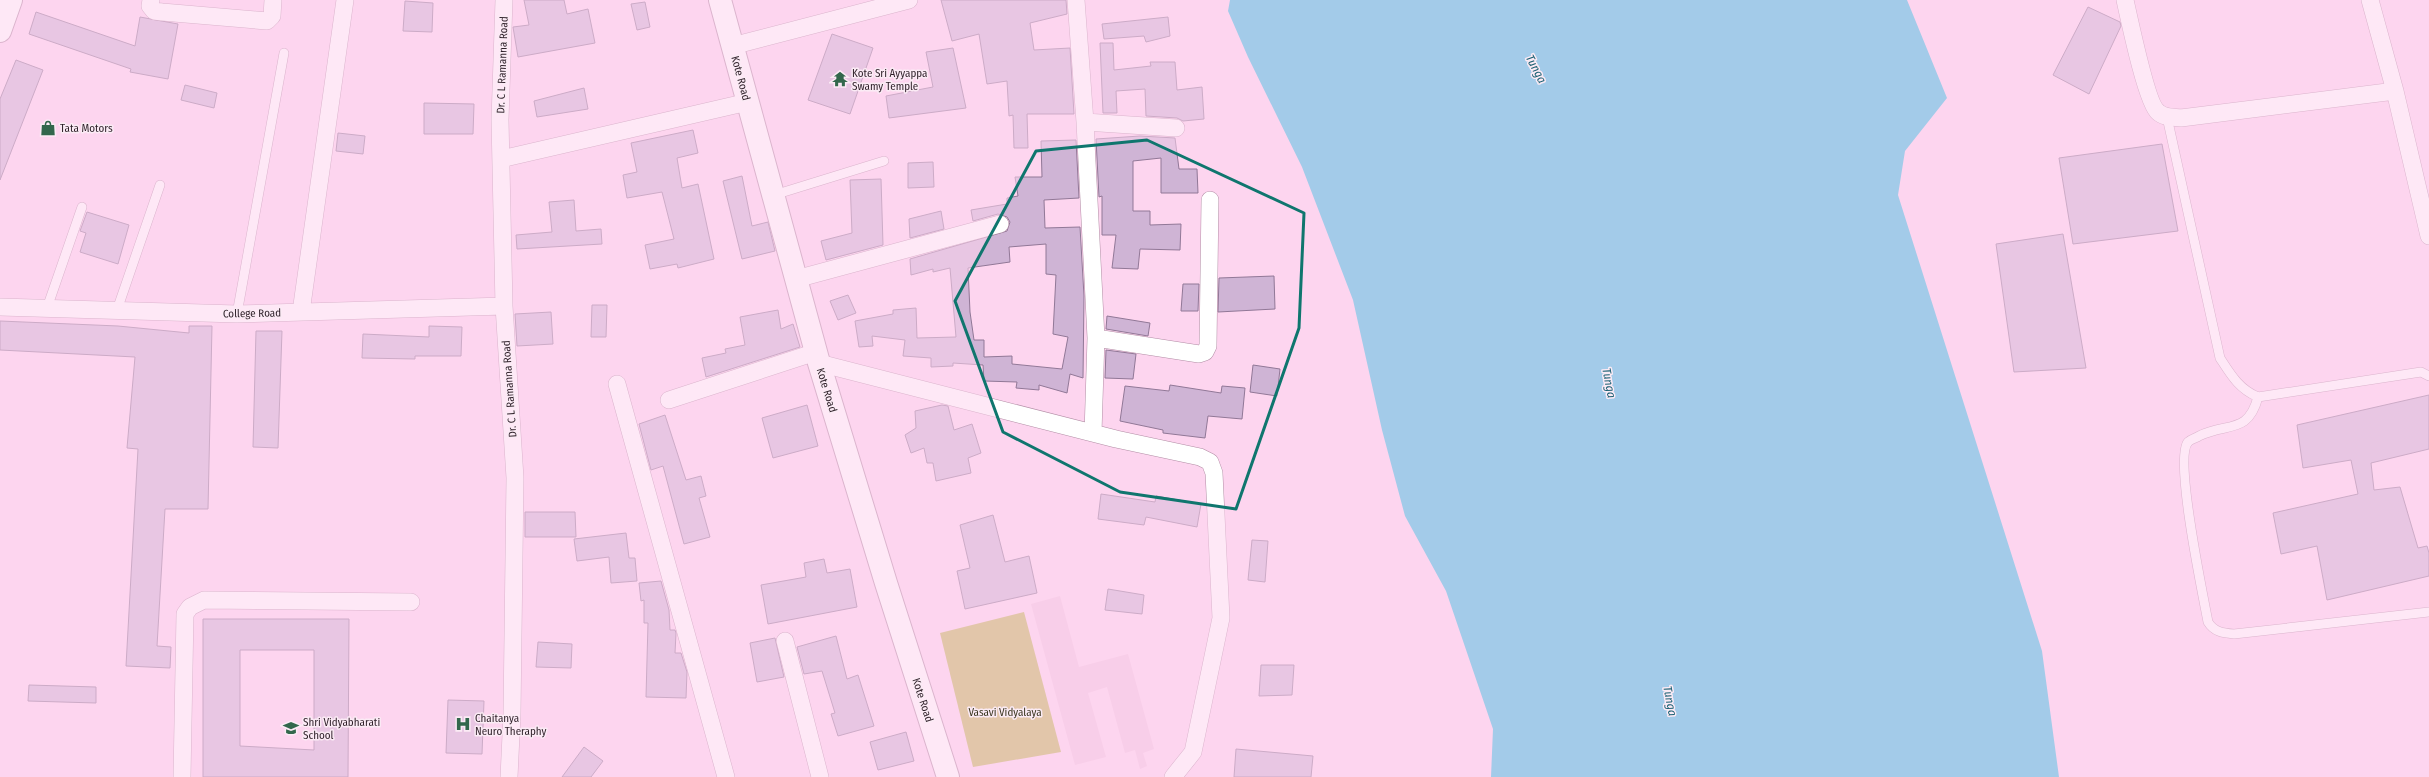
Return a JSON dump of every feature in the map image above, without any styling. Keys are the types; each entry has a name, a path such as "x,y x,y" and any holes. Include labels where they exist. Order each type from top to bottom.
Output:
{"street":[{"path":"0,31 11,0"},
{"path":"150,0 150,6 154,11 267,21 272,16 273,0"},
{"path":"301,312 345,0"},
{"name":"Dr. C L Ramanna Road","path":"504,0 501,159 504,306 515,478 512,714 509,777"},
{"name":"Kote Road","path":"720,0 818,358 886,583 948,777"},
{"path":"732,46 909,0"},
{"path":"1076,0 1085,122 1096,338 1093,433"},
{"path":"2125,0 2150,96 2156,112 2166,117 2181,118 2395,91"},
{"path":"2370,0 2395,91 2429,236"},
{"path":"501,159 748,102"},
{"path":"1085,122 1176,128"},
{"path":"1096,338 1199,354 1205,352 1208,346 1210,200"},
{"path":"796,279 1000,224"},
{"name":"College Road","path":"0,307 237,314 504,306"},
{"path":"669,400 818,358 1093,433 1200,457 1210,462 1214,472 1221,618 1193,752 1174,777"},
{"path":"617,384 726,777"},
{"path":"182,777 185,614 190,607 204,600 411,602"},
{"path":"785,641 820,777"}],"lane":[{"path":"237,314 284,53"},
{"path":"2166,117 2220,358 2236,382 2246,392 2258,397 2421,372 2429,376"},
{"path":"774,195 884,161"},
{"path":"117,310 160,185"},
{"path":"47,308 82,207"},
{"path":"2258,397 2254,409 2248,419 2236,425 2204,433 2189,441 2185,448 2185,483 2208,622 2212,629 2222,633 2234,634 2429,612"}],"highlighted area":[{"path":"1147,140 1304,213 1299,328 1236,509 1120,492 1003,432 955,301 1036,151"}],"shaded area":[{"name":"Vasavi Vidyalaya","path":"1060,596 1079,667 1128,654 1154,749 1143,753 1147,766 1140,769 1135,750 1125,753 1107,687 1088,693 1106,757 1075,765 1031,604"}],"green space":[{"name":"Vasavi Vidyalaya","path":"1024,612 1061,752 973,767 940,633"}],"water":[{"name":"Tunga","path":"1230,0 1907,0 1947,98 1905,151 1898,195 2042,651 2059,777 1491,777 1493,729 1446,591 1405,516 1382,430 1353,300 1302,167 1248,57 1228,11"}],"building":[{"path":"524,0 564,0 567,14 588,9 595,43 518,57 513,27 529,25"},
{"path":"941,0 1066,0 1067,14 1030,23 1034,50 1070,48 1074,114 1027,114 1028,148 1014,148 1013,115 1009,116 1007,81 987,84 979,34 952,41"},
{"path":"405,1 433,3 432,32 403,31"},
{"path":"645,2 650,27 637,30 631,4"},
{"path":"2088,7 2120,22 2121,26 2089,94 2053,75"},
{"path":"36,12 135,46 140,17 178,24 168,79 130,72 131,69 29,34"},
{"path":"1168,17 1170,36 1146,42 1144,36 1104,39 1102,24"},
{"path":"832,34 873,48 850,114 808,100"},
{"path":"1100,43 1113,43 1114,70 1151,66 1150,62 1175,62 1177,90 1202,87 1204,119 1183,121 1177,118 1146,116 1145,89 1116,91 1117,113 1103,113"},
{"path":"953,48 966,108 889,118 886,96 933,87 926,52"},
{"path":"16,60 43,70 0,180 0,99"},
{"path":"185,85 217,93 214,108 181,100"},
{"path":"584,88 588,109 537,117 534,101"},
{"path":"424,103 474,104 473,134 424,134"},
{"path":"693,130 698,153 677,158 682,188 698,184 714,259 678,268 677,264 650,269 645,245 674,239 662,192 627,198 623,175 637,172 631,143"},
{"path":"338,133 365,136 363,154 336,151"},
{"path":"1140,136 1175,138 1179,169 1197,169 1198,193 1161,193 1161,158 1133,161 1133,211 1150,211 1150,225 1181,224 1180,250 1140,249 1138,269 1112,268 1116,235 1102,235 1102,196 1099,197 1096,139"},
{"path":"1076,140 1079,198 1044,200 1045,228 1080,227 1084,296 1083,378 1070,374 1067,393 1039,385 1039,390 1016,388 1017,382 984,381 983,365 953,363 953,366 931,367 931,358 903,356 905,340 872,336 873,346 859,347 855,321 893,314 893,310 916,308 917,338 956,337 950,268 933,272 933,269 911,275 910,259 1007,231 1010,222 1007,217 998,214 973,221 971,210 1007,204 1007,198 1018,196 1015,177 1042,177 1041,141","holes":["1046,244 1046,274 1056,275 1053,334 1068,337 1062,369 1012,364 1012,356 984,357 984,340 974,340 970,312 968,268 1010,262 1009,247"]},
{"path":"2162,144 2178,231 2073,244 2059,158"},
{"path":"933,162 934,187 908,188 908,163"},
{"path":"742,176 752,226 768,222 775,251 742,259 723,181"},
{"path":"881,179 883,245 826,260 821,241 852,233 850,180"},
{"path":"574,200 576,231 601,229 602,244 517,249 516,235 552,232 549,202"},
{"path":"941,211 944,229 910,238 909,219"},
{"path":"87,212 129,225 118,264 80,252 86,233 80,231"},
{"path":"2063,234 2086,368 2014,372 1996,244"},
{"path":"1274,276 1275,309 1218,312 1219,278"},
{"path":"1183,284 1199,284 1198,311 1181,311"},
{"path":"848,295 856,313 838,320 830,301"},
{"path":"592,305 607,305 606,337 591,337"},
{"path":"778,310 781,329 793,324 800,347 706,377 702,358 726,353 725,349 745,345 740,317"},
{"path":"551,312 553,344 517,346 515,314"},
{"path":"1107,316 1150,323 1148,336 1106,329"},
{"path":"0,321 118,326 189,333 189,326 212,326 208,509 165,509 157,646 171,647 170,668 126,666 138,449 127,448 135,357 0,350"},
{"path":"429,326 462,327 461,356 415,356 415,359 362,358 363,334 429,337"},
{"path":"256,331 282,331 278,448 253,447"},
{"path":"1106,350 1136,354 1133,379 1105,378"},
{"path":"1253,365 1280,369 1277,396 1250,392"},
{"path":"1170,385 1221,393 1222,386 1245,388 1242,419 1208,416 1205,438 1163,433 1163,430 1120,421 1125,386 1169,391"},
{"path":"2429,395 2429,449 2371,463 2374,490 2400,487 2418,548 2427,546 2429,553 2429,576 2327,600 2317,546 2281,554 2273,513 2358,494 2351,460 2303,468 2297,425"},
{"path":"807,405 818,446 773,458 762,418"},
{"path":"942,405 948,406 954,430 972,424 981,453 968,458 971,473 936,481 933,463 927,463 924,448 911,453 905,435 916,428 915,411"},
{"path":"665,415 686,480 701,476 706,496 699,498 710,537 684,544 663,466 651,470 639,424"},
{"path":"1101,494 1155,502 1156,496 1201,504 1197,527 1146,517 1144,525 1098,519"},
{"path":"525,512 575,512 576,537 525,537"},
{"path":"993,515 1005,562 1029,556 1037,593 965,609 957,571 970,568 960,525"},
{"path":"626,533 629,558 635,558 637,581 611,583 609,557 577,561 574,539"},
{"path":"1252,540 1268,541 1265,582 1248,580"},
{"path":"824,559 827,573 850,569 857,607 768,624 761,585 806,577 804,563"},
{"path":"661,581 669,610 670,630 675,630 676,633 675,653 681,653 687,672 686,698 646,697 648,623 644,623 644,600 641,601 639,583"},
{"path":"1108,589 1144,595 1142,614 1105,610"},
{"path":"203,619 349,619 348,777 203,777","holes":["240,650 314,650 314,750 240,746"]},
{"path":"836,636 847,679 858,675 874,726 838,736 831,714 835,713 822,671 804,674 797,647"},
{"path":"775,638 784,677 757,682 750,643"},
{"path":"538,642 572,644 571,668 536,667"},
{"path":"1261,665 1294,665 1292,695 1259,696"},
{"path":"29,685 96,687 96,703 28,701"},
{"path":"448,700 484,701 482,754 446,753"},
{"path":"906,732 914,761 878,770 870,742"},
{"path":"584,747 603,761 591,777 562,777"},
{"path":"1236,749 1313,756 1311,777 1234,777"}],"place":[{"name":"Kote Sri Ayyappa Swamy Temple","path":"840,79"},
{"name":"Tata Motors","path":"48,128"},
{"name":"Chaitanya Neuro Theraphy","path":"463,724"},
{"name":"Shri Vidyabharati School","path":"291,728"}]}
